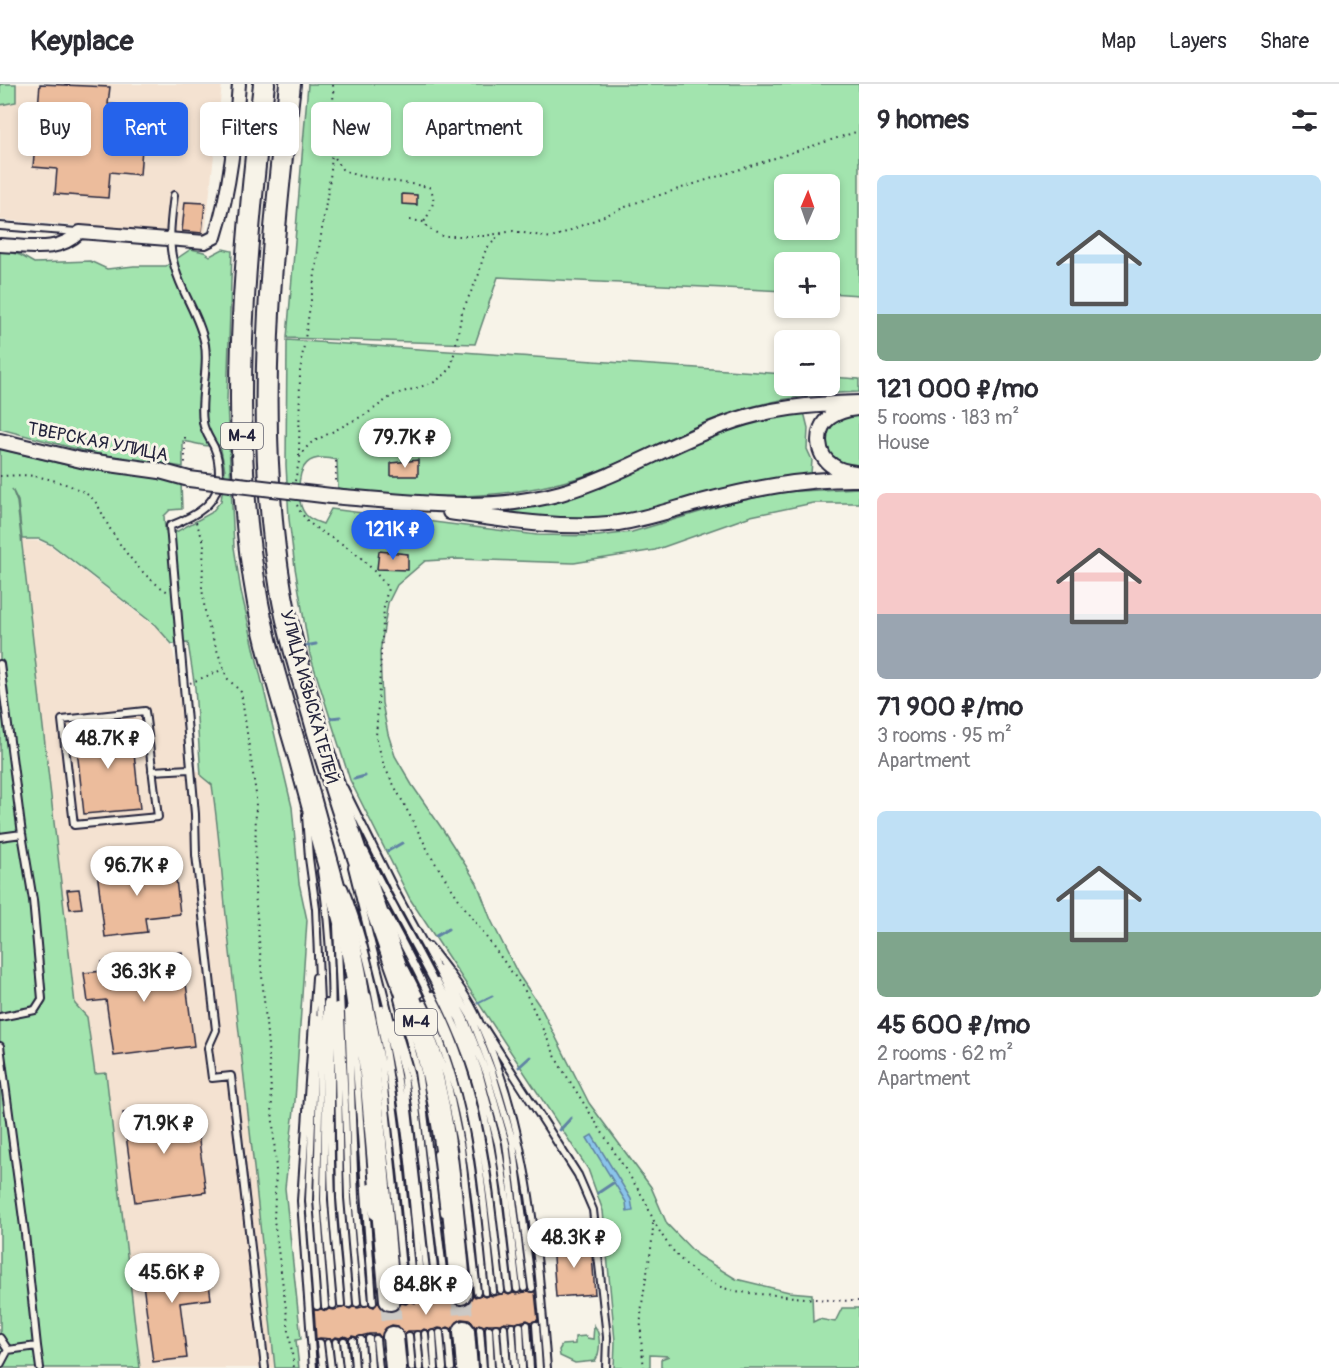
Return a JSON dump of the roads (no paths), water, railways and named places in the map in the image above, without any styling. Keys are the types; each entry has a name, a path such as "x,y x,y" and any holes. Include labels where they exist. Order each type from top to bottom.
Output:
{"highway":[{"name":"УЛИЦА ИЗЫСКАТЕЛЕЙ","path":"264,84 245,283 242,372 243,474 247,528 261,622 336,900 374,972 426,1050 439,1103 448,1161 459,1294"},
{"name":"УЛИЦА ИЗЫСКАТЕЛЕЙ","path":"290,84 270,286 268,476 277,561 287,620 353,856 374,972 369,1062 389,1298"},
{"path":"464,1331 467,1368"},
{"path":"389,1337 396,1368"}],"street":[{"path":"0,244 58,247 72,240 80,232 205,242 215,237 225,207 233,158 239,84"},
{"path":"859,405 828,418 822,427 819,441 821,453 829,463 838,469 859,476"},
{"path":"333,493 424,505 520,502 562,492 614,474 702,434 753,415 792,407 859,405"},
{"name":"ТВЕРСКАЯ УЛИЦА","path":"0,441 81,460 333,493"},
{"path":"333,493 544,524 580,526 628,521 766,486 859,476"}],"lane":[{"path":"174,195 169,238 175,269 197,320 204,343 207,367 201,408 203,426 218,460 219,480 216,495 209,504 193,516 170,526 196,855 216,1030 208,1048 212,1078 231,1076 265,1368"},
{"path":"0,226 80,232"},
{"path":"0,664 3,712 33,900 42,999 35,1010 0,1017"},
{"path":"145,711 152,771 158,818 74,825 62,720 145,711"},
{"path":"326,760 351,800 412,922 464,1018 486,1072 506,1143 524,1288"},
{"path":"326,760 350,819 385,894 459,1019 479,1072 498,1144 517,1289"},
{"path":"152,771 190,769"},
{"path":"306,782 329,851 400,1037 410,1072 398,1108 389,1298"},
{"path":"306,782 318,855"},
{"path":"306,782 309,858 317,928 321,1026 317,1200 325,1306"},
{"path":"334,788 346,845 380,945"},
{"path":"0,837 22,834"},
{"path":"353,856 446,1021 466,1073 483,1146 501,1290"},
{"path":"320,866 326,907 332,1025 332,1199 341,1304"},
{"path":"336,900 348,1198 361,1303 355,1197 378,898"},
{"path":"412,922 471,1017 492,1071 513,1142 532,1288"},
{"path":"316,1306 309,1200 316,1027 317,928"},
{"path":"327,928 324,1200 333,1305"},
{"path":"410,937 452,1019 473,1072 491,1145 508,1290"},
{"path":"426,943 453,978 578,1175 593,1210 607,1337 606,1368"},
{"path":"374,972 434,1023 452,1074 469,1147 489,1291 475,1147 459,1074 440,1020 406,949"},
{"path":"338,963 340,1198 349,1304"},
{"path":"374,972 398,1108 437,1296"},
{"path":"374,972 398,1108 425,1297"},
{"path":"374,972 422,1024 440,1076 453,1150 467,1271"},
{"path":"313,1368 301,1201 316,976"},
{"path":"431,1104 418,1047 397,994 418,1072 459,1294"},
{"path":"475,1012 498,1070 520,1141 532,1221 547,1368"},
{"path":"0,1046 40,1368"},
{"path":"398,1108 414,1298"},
{"path":"436,1152 459,1294"},
{"path":"536,1325 538,1368"},
{"path":"522,1368 524,1326 530,1368"},
{"path":"512,1327 515,1368"},
{"path":"491,1368 492,1328 499,1368"},
{"path":"504,1328 507,1368"},
{"path":"458,1350 464,1331"},
{"path":"451,1368 464,1331"},
{"path":"464,1331 475,1368"},
{"path":"464,1331 483,1368"},
{"path":"440,1333 443,1368"},
{"path":"428,1368 429,1334 435,1368"},
{"path":"417,1335 420,1368"},
{"path":"371,1368 389,1337"},
{"path":"379,1368 389,1337"},
{"path":"389,1337 404,1368"},
{"path":"389,1337 412,1368"},
{"path":"0,1338 8,1350"},
{"path":"361,1340 363,1368"},
{"path":"344,1341 347,1368"},
{"path":"353,1341 355,1368"},
{"path":"336,1342 339,1368"},
{"path":"320,1343 323,1368"},
{"path":"328,1343 331,1368"},
{"path":"8,1350 37,1346"},
{"path":"0,1365 8,1350"}],"water":[{"path":"592,1135 631,1199 633,1211 627,1212 626,1202 587,1138"}],"waterway":[{"path":"305,646 316,644"},
{"path":"331,718 340,717"},
{"path":"354,779 365,776"},
{"path":"388,851 402,843"},
{"path":"436,936 448,929"},
{"path":"478,1003 492,996"},
{"path":"519,1067 530,1057"},
{"path":"560,1130 571,1118"},
{"path":"598,1193 613,1183"}],"tunnel":[{"path":"461,1294 464,1331"},
{"path":"390,1300 393,1337"}]}
